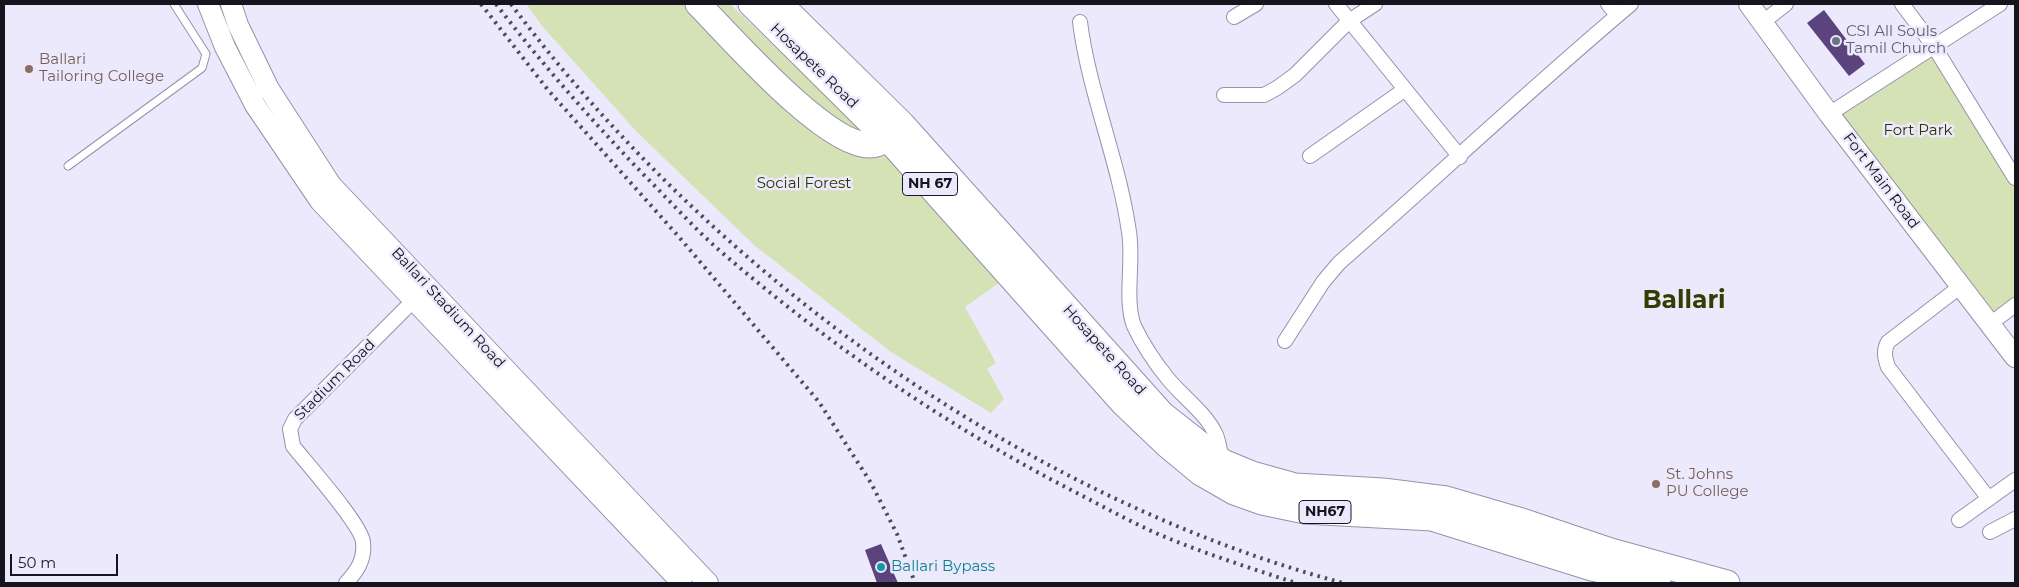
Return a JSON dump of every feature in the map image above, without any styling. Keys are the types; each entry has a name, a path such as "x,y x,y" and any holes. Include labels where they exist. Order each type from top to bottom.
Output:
{"highway":[{"path":"698,4 805,111 844,138 869,145 879,143 894,131"},
{"name":"Hosapete Road","path":"751,4 894,131 941,196 1097,375"},
{"name":"Hosapete Road","path":"780,4 894,131 1162,414 1223,462 1252,474 1295,486 1383,491 1446,499 1525,522 1601,570"},
{"name":"NH67","path":"1097,375 1166,444 1201,473 1234,492 1262,502 1305,511 1432,518 1529,546 1601,570"},
{"path":"1601,570 1680,570 1727,583"},
{"path":"1601,570 1658,583"}],"street":[{"name":"Ballari Stadium Road","path":"208,4 236,68 255,105 320,201 682,583"},
{"name":"Ballari Stadium Road","path":"230,4 269,89 319,169 342,197 708,583"},
{"path":"1234,17 1256,4"},
{"path":"1336,4 1460,157"},
{"path":"1224,95 1264,95 1277,88 1295,75 1349,21 1375,4"},
{"path":"1608,4 1617,15"},
{"path":"1285,341 1323,282 1339,264 1460,157 1540,81 1631,4"},
{"name":"Fort Main Road","path":"1749,4 1829,114 2015,358"},
{"path":"1763,22 1786,4"},
{"path":"1902,4 1935,48 2015,178"},
{"path":"1829,114 1935,48 2000,4"},
{"path":"1080,22 1092,87 1123,200 1129,233 1132,270 1129,304 1133,323 1144,346 1169,380 1207,421 1216,435 1223,462"},
{"path":"1310,156 1404,90"},
{"name":"Stadium Road","path":"346,583 360,564 363,553 360,532 293,446 290,429 295,419 428,286"},
{"path":"1961,286 1888,342 1884,349 1885,358 1888,368 1989,499"},
{"path":"1990,324 2015,305"},
{"path":"1958,520 2015,480"},
{"path":"1990,532 2015,519"}],"lane":[{"path":"68,166 202,68 206,54 174,4"}],"green space":[{"name":"Social Forest","path":"526,4 730,4 882,150 999,283 965,307 996,363 987,369 1004,399 991,413 891,352 754,245 635,130 543,27"},
{"name":"Fort Park","path":"1934,51 2015,178 2015,305 1990,324 1836,115"}],"building":[{"path":"1824,10 1865,64 1849,76 1807,23"},
{"name":"Ballari Bypass","path":"881,544 898,583 877,583 865,550"}],"railway":[{"path":"481,4 548,90 679,237 819,402 871,483 897,534 915,583"},
{"path":"496,4 586,113 700,232 761,285 847,351 982,441 1029,468 1118,514 1192,548 1296,583"},
{"path":"511,4 590,102 679,195 776,281 880,361 990,432 1105,494 1223,544 1343,583"}],"place":[{"name":"CSI All Souls Tamil Church","path":"1836,41"},
{"name":"Ballari Tailoring College","path":"29,69"},
{"name":"St. Johns PU College","path":"1656,484"},
{"name":"Ballari Bypass","path":"881,567"}],"district":[{"name":"Ballari","path":"1684,301"}]}
